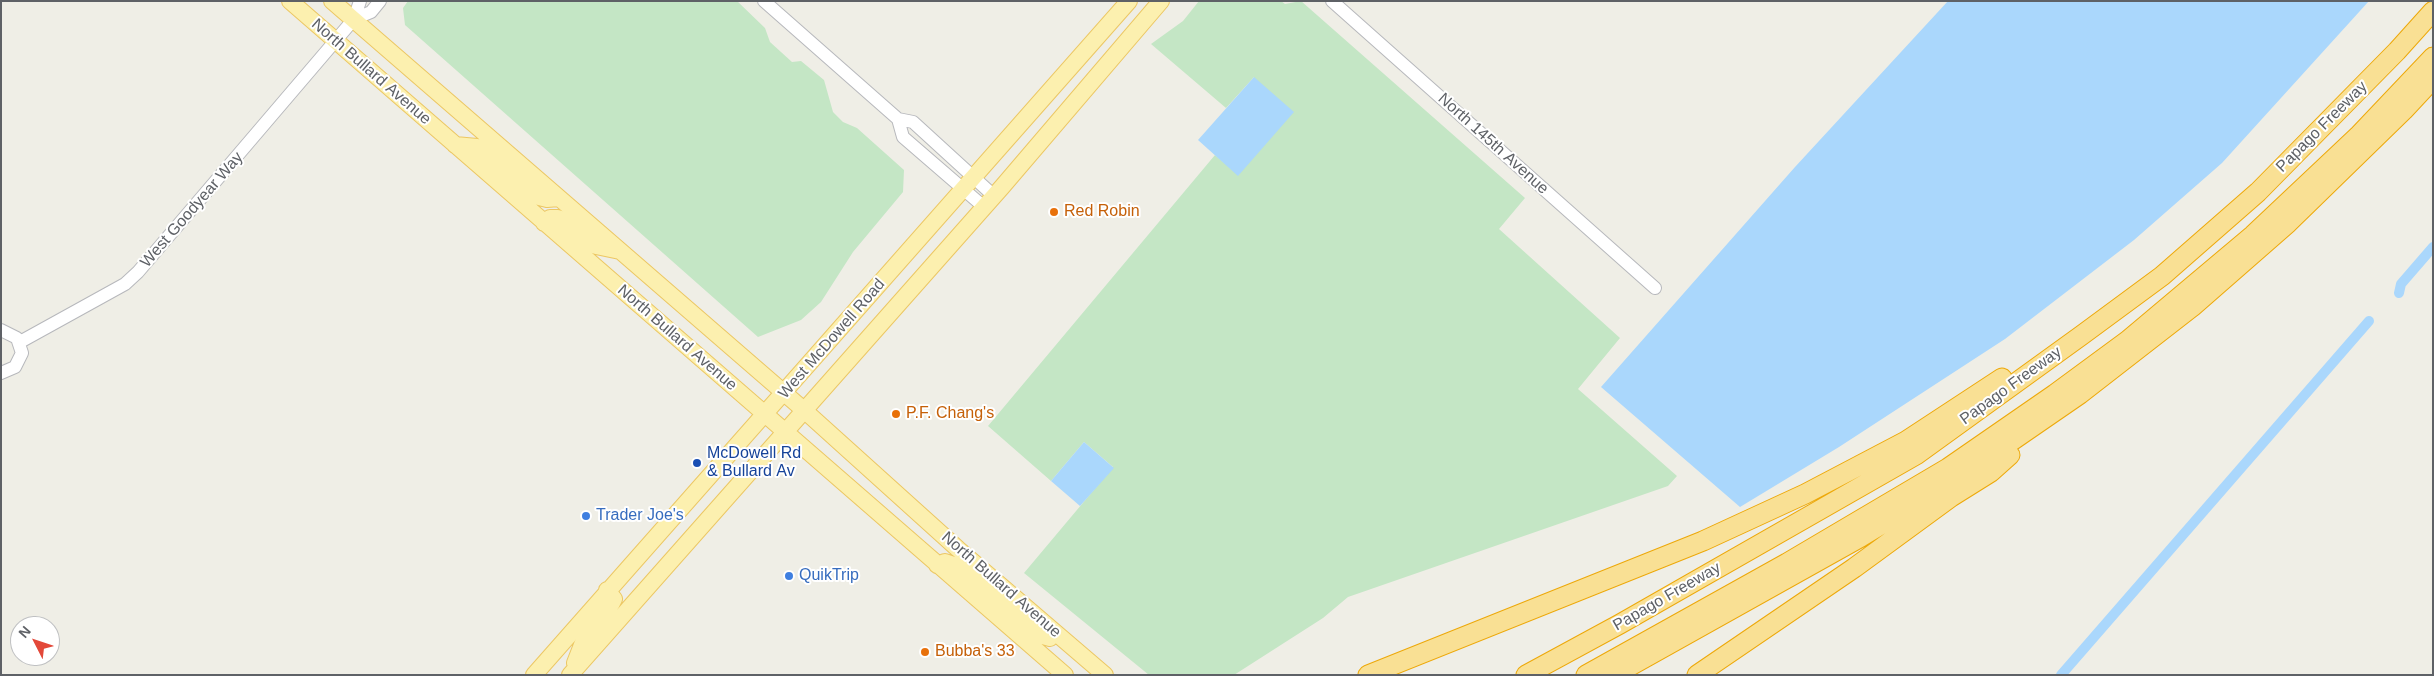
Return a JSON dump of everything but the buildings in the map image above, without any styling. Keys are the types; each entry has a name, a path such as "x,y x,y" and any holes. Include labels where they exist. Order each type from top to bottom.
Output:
{"highway":[{"name":"Papago Freeway","path":"1526,675 1620,624 1916,454 2082,335 2162,276 2258,192 2391,58 2433,11"},
{"path":"1586,675 1787,563 1948,468 2055,394 2127,341 2253,235 2358,136 2433,57"},
{"path":"1614,675 1861,537 1958,478 2060,408 2149,342 2253,254 2325,188 2433,79"},
{"path":"1368,675 1703,541 1805,494 1906,441 2046,349 2082,335"},
{"path":"1697,675 1854,568 1951,497 1991,472 2060,408"}],"main road":[{"name":"North Bullard Avenue","path":"290,1 1065,675"},
{"name":"North Bullard Avenue","path":"332,1 805,411 958,549 1106,675"},
{"name":"West McDowell Road","path":"534,675 607,590 766,414 1129,1"},
{"name":"West McDowell Road","path":"570,675 989,202 1161,1"},
{"path":"455,145 478,147 539,197 547,199 559,198"},
{"path":"544,223 550,218 558,218 596,246 621,252"},
{"path":"937,565 945,562 954,565 1043,636 1069,644"},
{"path":"570,675 582,645 614,599 607,590"}],"street":[{"path":"354,19 360,1"},
{"path":"354,19 371,12 380,1"},
{"path":"764,1 898,119 913,122 968,183 989,202"},
{"name":"North 145th Avenue","path":"1332,1 1655,288"},
{"name":"West Goodyear Way","path":"20,342 124,284 138,272 354,19"},
{"path":"1,330 12,334 20,342 22,353 19,363 11,371 1,373"}],"green space":[{"path":"408,1 737,1 765,28 770,42 792,62 801,61 824,80 833,112 843,122 857,128 904,170 903,192 853,252 821,302 801,320 758,337 405,25 403,8"},
{"path":"1199,1 1281,1 1285,4 1301,1 1525,198 1499,229 1620,338 1578,389 1677,476 1668,486 1348,597 1323,618 1234,675 1149,675 1024,573 1113,467 1084,442 1051,481 988,426 1215,155 1239,175 1254,77 1226,108 1151,44 1183,21"}],"water":[{"path":"1948,1 2369,1 2222,163 2134,240 2005,339 1839,447 1740,507 1601,387 1795,167"},
{"path":"1254,77 1294,112 1238,176 1198,140"},
{"path":"1084,442 1114,468 1080,506 1051,481"}],"waterway":[{"path":"2399,293 2401,284 2433,247"},
{"path":"2061,675 2369,321"}],"place":[{"name":"Red Robin","path":"1054,212"},
{"name":"P.F. Chang's","path":"896,414"},
{"name":"McDowell Rd & Bullard Av","path":"697,463"},
{"name":"Trader Joe's","path":"586,516"},
{"name":"QuikTrip","path":"789,576"},
{"name":"Bubba's 33","path":"925,652"}]}
